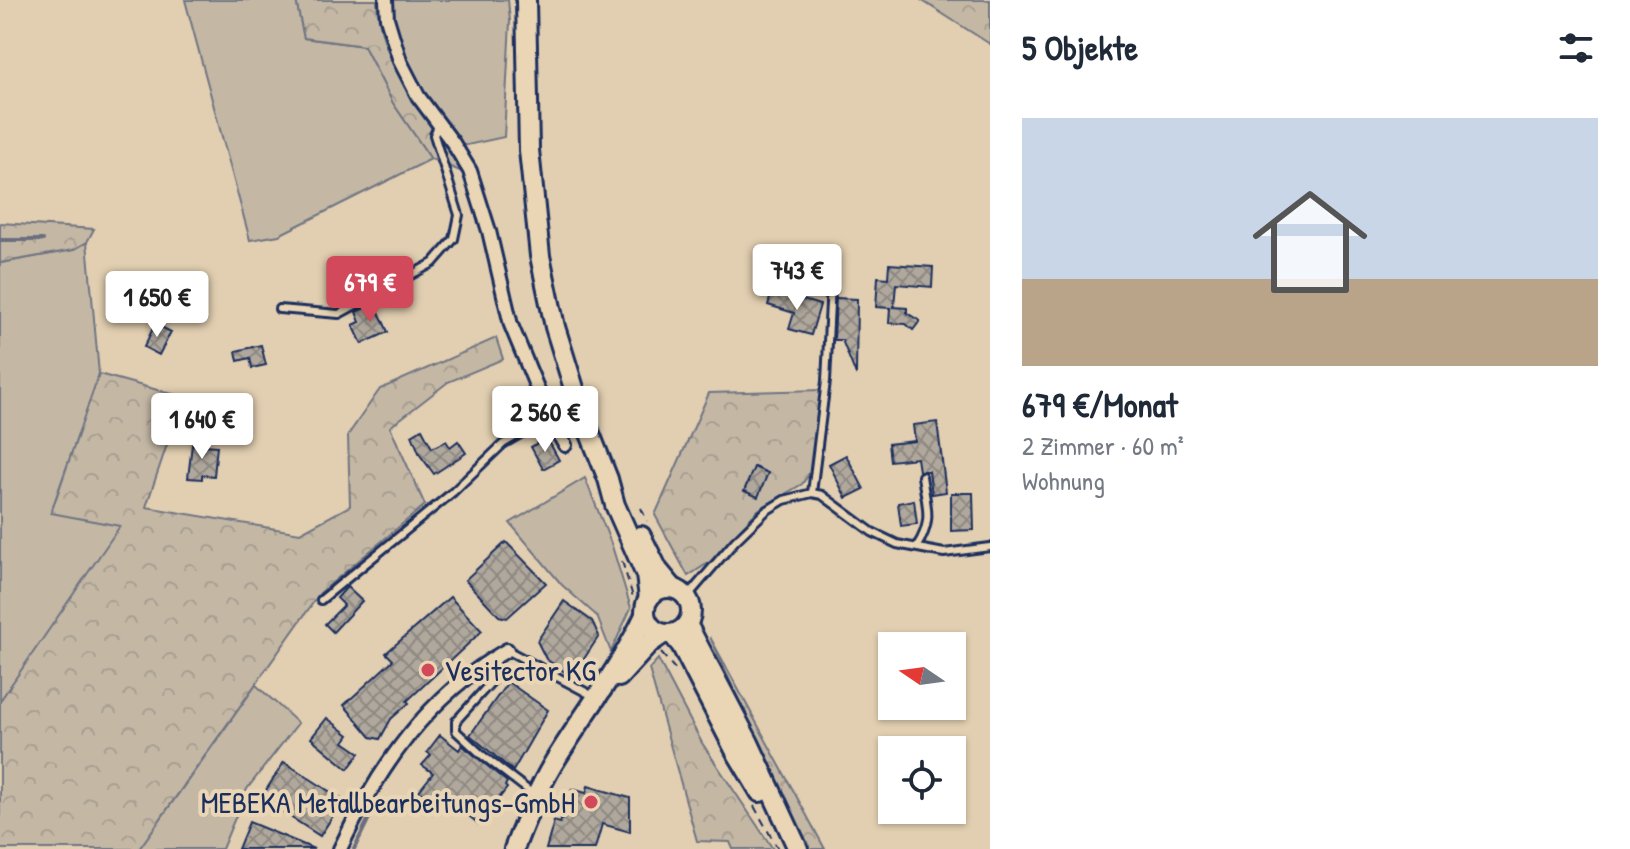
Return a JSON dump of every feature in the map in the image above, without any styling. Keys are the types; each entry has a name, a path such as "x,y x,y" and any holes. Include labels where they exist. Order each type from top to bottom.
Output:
{"main road":[{"path":"526,0 529,150 540,256 555,327 581,411 615,505 646,575 644,606 654,631 668,634 749,743 796,849"},
{"path":"597,698 691,616 680,593 658,570 623,500 608,479"},
{"path":"514,849 536,796 597,698 644,606 656,591 680,593"}],"street":[{"path":"386,0 387,18 400,61 418,96 470,171 489,231 511,325 549,417 565,445"},
{"path":"340,849 359,808 395,750 444,695 483,664 507,650"}],"lane":[{"path":"279,309 339,314 433,263 454,239 459,215 434,135 439,124"},
{"path":"812,493 826,381 831,283"},
{"path":"321,600 453,492 503,444 549,417"},
{"path":"917,546 927,530 928,520 922,476"},
{"path":"680,593 766,511 784,500 812,493 832,501 884,540 944,553 990,547"},
{"path":"507,650 597,698"},
{"path":"483,664 493,680 456,721 456,731 536,796"}],"path":[{"path":"641,508 651,531"},
{"path":"619,552 644,606"},
{"path":"668,634 674,668"},
{"path":"747,795 778,849"}],"green space":[{"path":"185,0 296,0 304,38 364,46 393,103 431,159 279,235 250,240"},
{"path":"296,0 377,0 380,25 396,70 465,173 431,159 393,103 364,46 304,38"},
{"path":"377,0 508,0 510,21 504,137 449,149 412,98 392,61 379,21"},
{"path":"921,0 990,0 990,44"},
{"path":"0,223 94,229 87,242 73,250 0,263"},
{"path":"87,242 99,374 51,512 121,526 0,701 0,263 73,250"},
{"path":"496,338 503,359 448,382 390,427 425,505 320,593 139,849 0,849 0,701 120,526 51,513 99,374 183,397 146,507 300,533 350,506 348,435 380,389"},
{"path":"823,390 813,469 802,484 758,510 711,561 688,576 655,515 709,393"},
{"path":"585,478 612,546 631,608 611,652 597,616 562,585 510,523"},
{"path":"710,637 825,849 806,849"},
{"path":"658,659 702,743 773,849 733,849 730,842 697,841 649,669"},
{"path":"256,685 298,723 247,789 222,849 139,849"}],"building":[{"path":"889,264 933,267 932,287 896,284 894,307 907,308 907,313 920,321 913,330 906,324 889,323 890,308 876,307 878,277 888,278"},
{"path":"772,291 820,305 811,335 789,329 794,313 768,305"},
{"path":"836,298 857,299 856,375 842,340 834,340"},
{"path":"375,303 388,332 362,344 353,325 360,322 356,312"},
{"path":"155,324 171,332 159,355 144,347"},
{"path":"261,345 266,365 252,368 250,358 238,361 236,351"},
{"path":"937,422 946,492 932,494 929,471 919,471 917,458 890,461 888,444 915,441 913,425"},
{"path":"422,429 432,448 446,441 450,447 458,441 466,453 434,474 420,455 412,435"},
{"path":"547,438 559,460 543,469 531,447"},
{"path":"192,444 217,446 214,476 188,478"},
{"path":"846,455 864,489 846,498 829,464"},
{"path":"754,467 768,473 758,497 744,491"},
{"path":"951,493 973,493 974,530 951,531"},
{"path":"914,500 917,524 901,526 898,503"},
{"path":"506,542 546,583 507,618 499,616 465,580"},
{"path":"347,587 362,601 333,632 325,624 344,605 337,598"},
{"path":"450,597 482,631 407,701 409,703 391,719 380,739 371,737 344,705 393,660 386,653"},
{"path":"564,601 592,621 599,636 572,677 546,659 537,641"},
{"path":"508,682 548,710 513,771 470,735"},
{"path":"327,718 349,735 344,742 360,753 348,769 311,738"},
{"path":"440,735 459,750 462,745 507,782 507,788 479,824 441,794 434,803 419,791 433,773 422,765 431,755 427,752"},
{"path":"284,762 343,800 320,836 261,798"},
{"path":"588,786 630,798 630,832 602,824 595,849 546,849 554,821 560,823 572,789 586,793"},
{"path":"249,822 314,849 238,849"}],"waterway":[{"path":"0,240 43,240"},
{"path":"354,849 371,814"}],"place":[{"name":"Vesitector KG","path":"428,670"},
{"name":"MEBEKA Metallbearbeitungs-GmbH","path":"591,802"}]}
